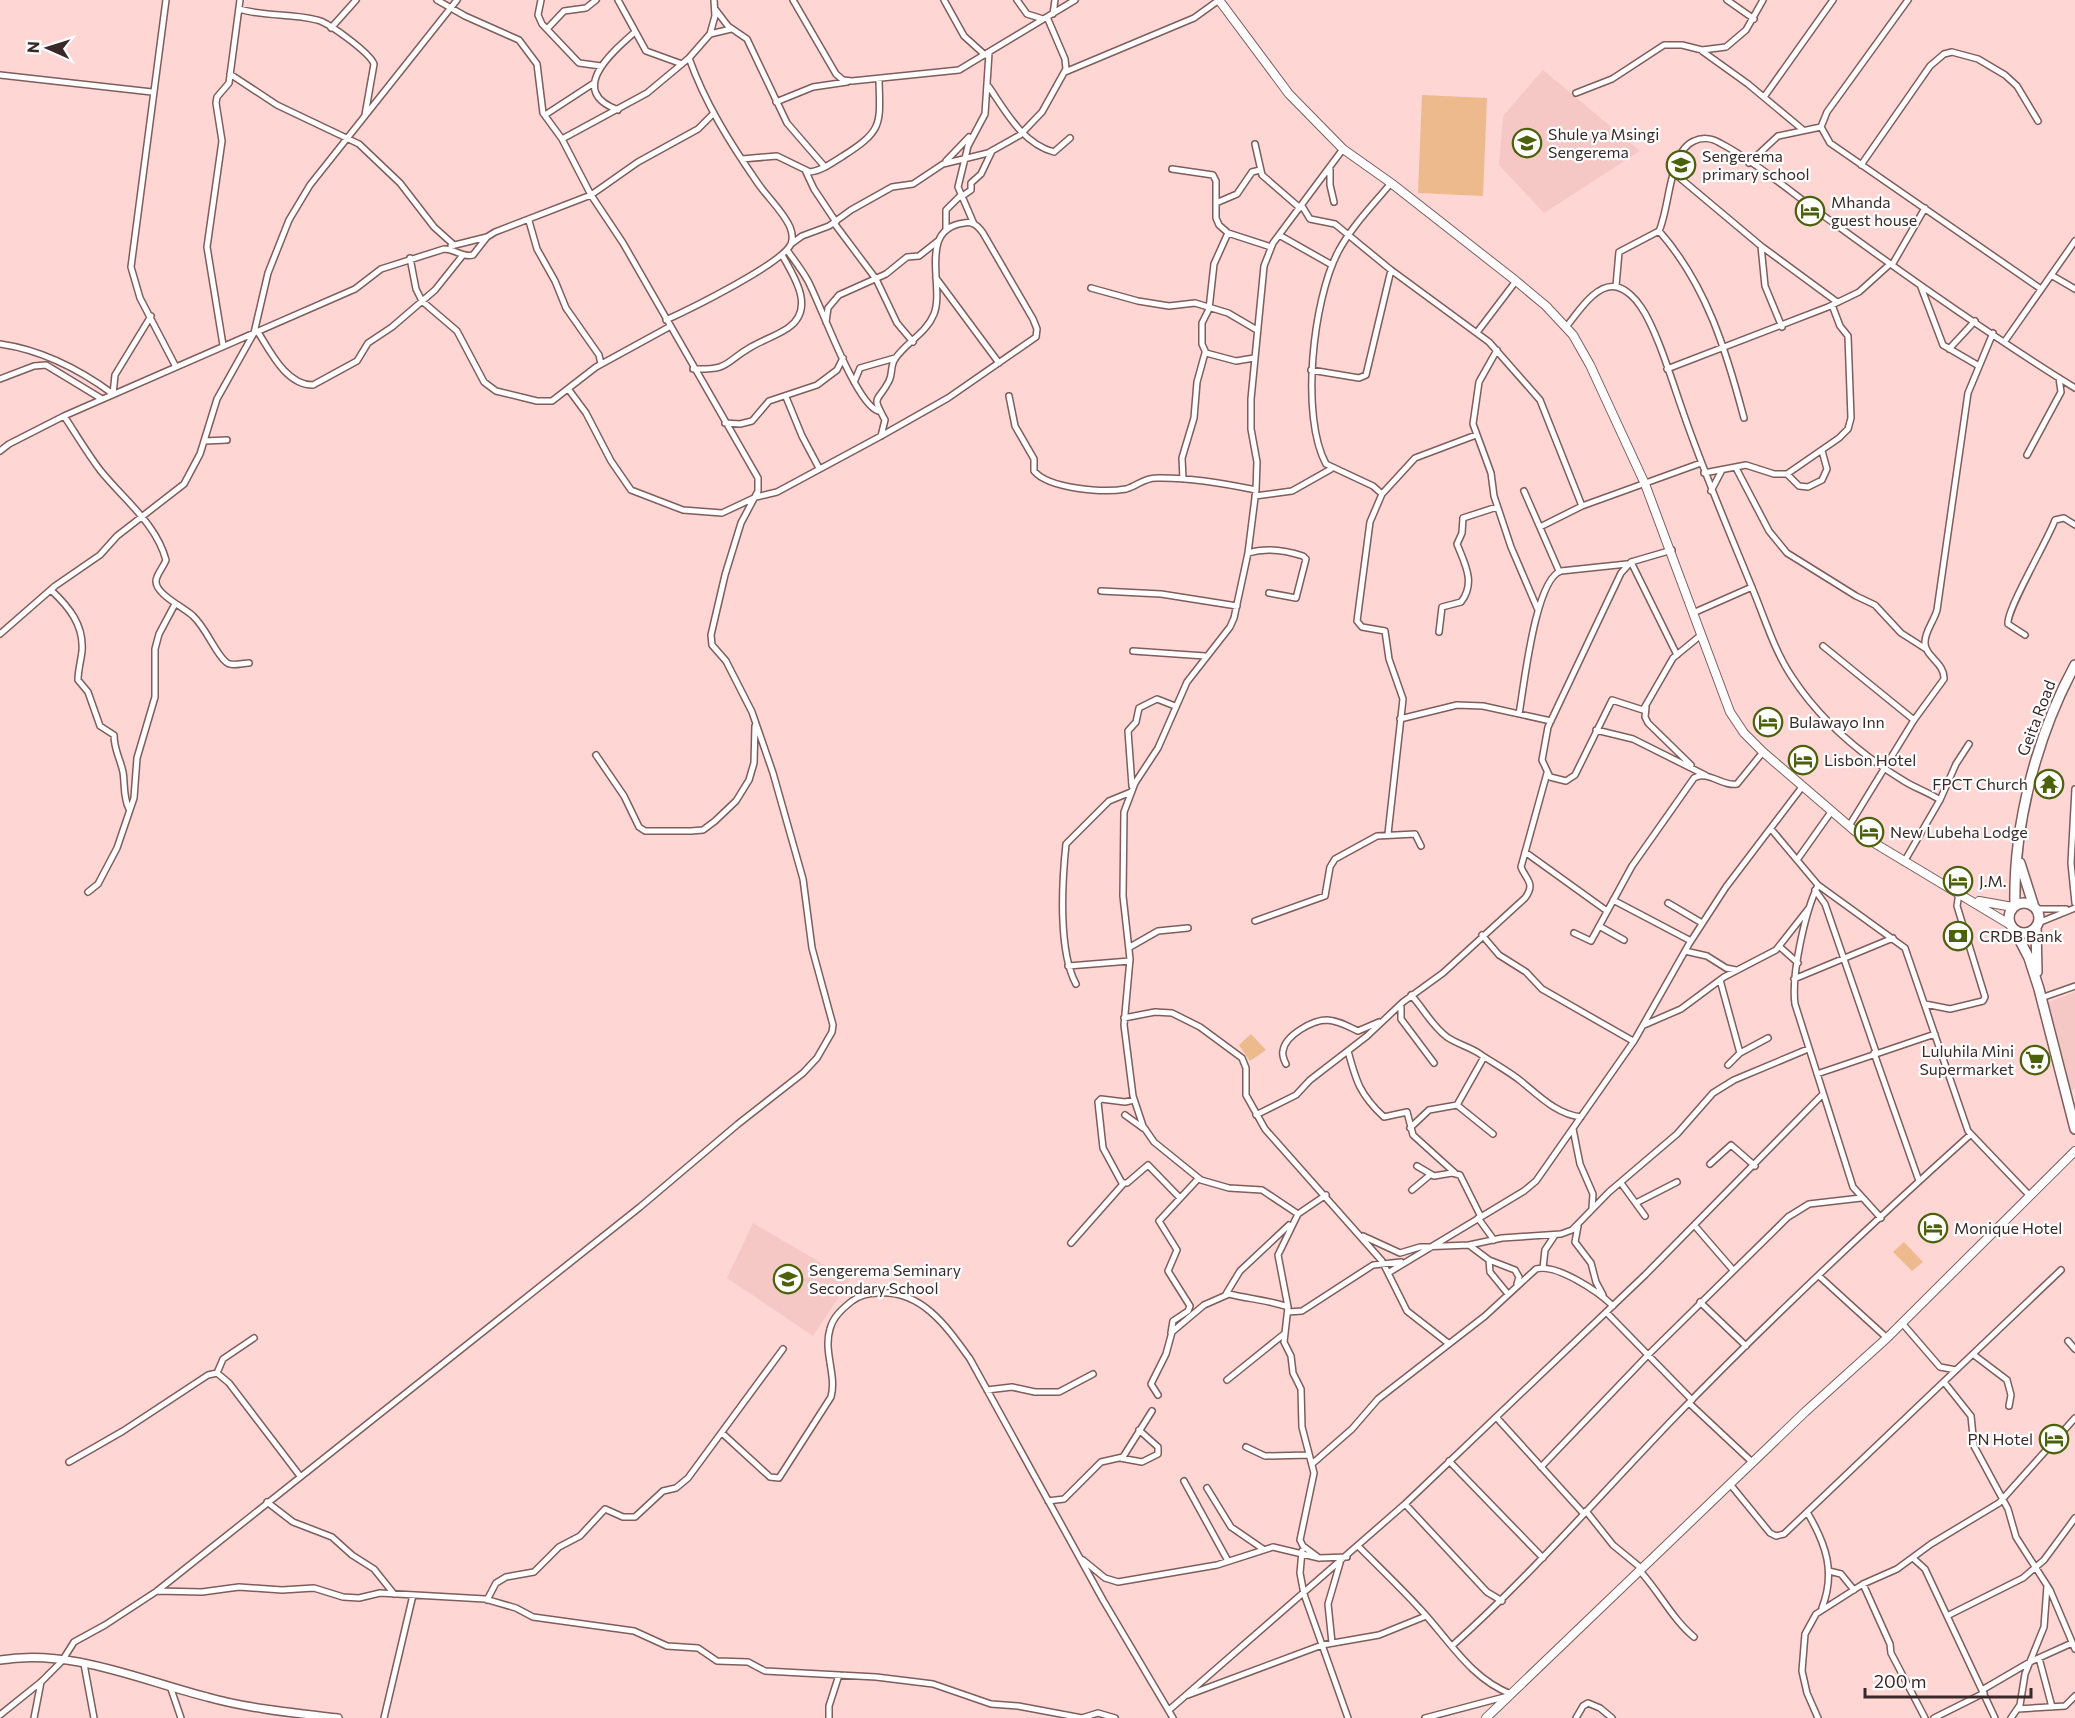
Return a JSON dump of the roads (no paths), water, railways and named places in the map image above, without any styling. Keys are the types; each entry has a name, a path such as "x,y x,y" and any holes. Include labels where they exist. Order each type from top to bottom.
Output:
{"highway":[{"name":"Geita Road","path":"2075,665 2050,716 2034,766 2025,803 2014,906 2008,918 2029,958 2071,1093 2075,1129"},
{"name":"Geita Road","path":"2019,855 2025,885 2035,908 2040,994"},
{"path":"2014,906 2025,903 2035,908"},
{"path":"2012,927 2026,933 2037,925"}],"main road":[{"path":"1219,0 1289,94 1343,149 1391,183 1516,281 1546,306 1566,327 1590,365 1645,484 1672,550 1730,712 1744,733 1802,787 1849,826 1904,862 1974,900 2012,927"},
{"path":"1974,900 2014,906"},
{"path":"1486,1718 1752,1462 1887,1338 2075,1151"}],"street":[{"path":"166,0 152,92 131,267 133,281 176,367"},
{"path":"223,345 207,247 222,141 216,103 217,97 227,87 231,74 240,0"},
{"path":"331,28 356,0"},
{"path":"0,1715 41,1682 62,1661 66,1651 74,1642 157,1591 640,1207 738,1124 803,1073 825,1046 833,1026 812,948 803,879 755,722 726,661 712,645 711,635 738,531 756,497 759,484 755,471 693,369 623,243 591,195 562,140 544,116 537,64 519,40 451,9 437,0"},
{"path":"0,634 51,590 100,555 142,516 184,484 205,441 218,399 256,332 268,273 289,220 310,185 457,0"},
{"path":"541,0 538,15 547,29 579,63 601,66"},
{"path":"547,29 564,11 586,8 596,0"},
{"path":"618,0 646,51 682,64"},
{"path":"562,140 569,133 618,110 647,93 689,58 710,34 715,9 714,0"},
{"path":"793,0 836,74 843,80 852,81"},
{"path":"666,320 716,296 782,255 791,244 835,222 850,210 892,187 913,184 943,164 975,131 986,114 987,54 961,32 944,0"},
{"path":"1017,0 1027,14 1048,17"},
{"path":"943,164 992,151 1022,134 1042,111 1065,72 1065,58 1048,17 1055,0"},
{"path":"776,102 813,87 852,81 955,72 1075,0"},
{"path":"1065,72 1130,47 1194,18 1219,0"},
{"path":"1727,0 1754,19"},
{"path":"1576,93 1612,79 1664,45 1682,45 1702,50 1726,47 1754,19 1762,0"},
{"path":"1764,97 1833,0"},
{"path":"1821,127 1827,112 1908,0"},
{"path":"239,9 262,15 314,19 363,49 374,64 365,118"},
{"path":"715,9 733,29 747,39 776,102 793,131 825,167"},
{"path":"710,34 733,29"},
{"path":"618,110 600,101 595,95 594,83 601,66 635,32"},
{"path":"1702,50 1802,129"},
{"path":"1861,165 1930,66 1944,54 1963,53 2005,75 2024,93 2038,121"},
{"path":"689,58 714,114 742,159 789,224 791,244"},
{"path":"591,66 597,75"},
{"path":"231,74 278,105 359,144 400,183 434,227 454,245"},
{"path":"0,75 152,92"},
{"path":"806,172 825,167 856,148 876,131 880,112 879,79"},
{"path":"544,116 594,83"},
{"path":"988,86 1022,134 1054,152 1070,138"},
{"path":"0,451 9,444 64,416 355,289 381,269 410,258 487,237 591,195 638,162 698,129 714,114"},
{"path":"1749,163 1770,141 1785,133 1821,127"},
{"path":"1821,127 1830,143 2041,289"},
{"path":"569,390 586,413 624,481 638,494 682,510 708,514 722,513 756,497 777,492 948,398 1034,340 1037,329 983,233 974,224 961,197 959,181 975,131"},
{"path":"1616,286 1619,252 1659,231 1683,148 1699,139 1720,143 1891,265 2075,388"},
{"path":"1255,144 1260,170 1272,186 1301,207 1310,219 1335,224 1391,270 1478,332 1497,350 1540,400 1582,506"},
{"path":"1298,1214 1262,1190 1220,1187 1198,1179 1154,1142 1145,1129 1134,1100 1124,1018 1130,947 1123,896 1122,828 1132,790 1158,748 1187,682 1205,656 1230,627 1237,606 1248,552 1255,493 1257,462 1251,420 1254,358 1264,266 1271,247 1279,235 1343,149"},
{"path":"946,230 946,210 971,190 971,183 981,174 992,151"},
{"path":"742,159 777,156 806,172 835,222 876,279 897,322 913,342"},
{"path":"1330,167 1330,185 1334,202"},
{"path":"1172,169 1213,175 1216,181 1218,222 1228,233 1271,247"},
{"path":"1216,203 1237,194 1252,172 1260,170"},
{"path":"1674,173 1835,304 1840,326 1848,336 1851,418 1848,429 1839,438 1787,474 1773,474 1746,465 1721,472 1704,473"},
{"path":"1382,494 1373,486 1331,469 1326,464 1311,398 1311,370 1318,316 1332,265 1348,235 1391,183"},
{"path":"1667,369 1782,327 1859,292 1891,265 1925,208"},
{"path":"529,220 537,249 566,308 599,355 601,364"},
{"path":"826,324 828,308 839,295 876,279 907,257 919,256 939,240 946,230 955,225 974,224"},
{"path":"1659,231 1685,262 1725,347 1744,418"},
{"path":"1183,479 1182,458 1194,418 1197,382 1205,352 1202,344 1202,323 1209,309 1214,264 1228,233"},
{"path":"1279,235 1332,265"},
{"path":"444,249 455,250 463,255 473,255 487,237"},
{"path":"855,380 860,368 895,358 913,342 935,312 935,275 939,240"},
{"path":"2005,341 2075,241"},
{"path":"1761,246 1765,286 1782,327"},
{"path":"787,250 808,281 826,324 871,408 880,411"},
{"path":"256,332 291,377 313,385 357,361 368,343 423,302 439,286 463,255"},
{"path":"693,369 725,367 744,352 789,327 798,318 801,303 800,289 782,255"},
{"path":"410,258 416,289 423,302 457,331 484,382 496,391 537,401 552,401 601,364 669,327"},
{"path":"1311,370 1364,377 1368,370 1391,270"},
{"path":"935,275 999,363"},
{"path":"2051,275 2075,289"},
{"path":"1478,332 1516,281"},
{"path":"1921,285 1943,345 1978,366"},
{"path":"1566,327 1593,296 1603,289 1616,286 1627,292 1642,308 1667,369 1711,491 1784,664 1804,694 1834,728 1884,767 1940,800"},
{"path":"1090,288 1138,301 1172,306 1196,303 1228,314 1257,330"},
{"path":"114,394 115,375 151,316"},
{"path":"1949,349 1975,321"},
{"path":"1926,649 1926,637 1936,610 1966,405 1978,366 1993,333"},
{"path":"0,344 50,357 114,394"},
{"path":"1497,350 1477,388 1473,424 1491,473 1497,507 1538,610"},
{"path":"1205,352 1236,361 1254,358"},
{"path":"725,423 740,424 752,421 766,403 817,385 837,370 843,358"},
{"path":"881,436 885,422 876,400 891,378 895,358"},
{"path":"0,380 34,366 46,365 102,399"},
{"path":"2027,455 2061,392 2058,378"},
{"path":"1009,396 1015,426 1034,459 1034,471 1041,478 1074,488 1124,489 1149,478 1220,483 1255,493 1292,491 1331,469"},
{"path":"786,397 802,436 819,468"},
{"path":"64,416 100,470 142,516 166,560 156,584 174,604 190,613 208,633 225,662 232,665 249,663"},
{"path":"1388,834 1403,694 1389,659 1385,631 1362,627 1357,621 1370,522 1382,494 1415,458 1476,435"},
{"path":"205,441 227,440"},
{"path":"1787,474 1799,486 1808,487 1822,480 1827,469 1822,451"},
{"path":"1540,527 1582,506 1701,464"},
{"path":"1736,468 1769,531 1787,553 1856,596 1875,605 1901,633 1926,649 1943,669 1944,678 1939,689 1914,720 1849,826"},
{"path":"1711,491 1721,472"},
{"path":"1524,491 1559,571"},
{"path":"1439,632 1442,607 1461,602 1468,587 1467,568 1457,544 1462,533 1463,518 1497,507"},
{"path":"2025,635 2008,624 2009,610 2028,578 2055,520 2064,518 2075,525"},
{"path":"1248,552 1259,549 1278,549 1303,555 1306,559 1296,598 1269,593"},
{"path":"1519,714 1538,610 1553,575 1559,571 1630,563 1672,550"},
{"path":"1630,563 1677,655"},
{"path":"1256,1115 1293,1098 1312,1078 1348,1051 1411,995 1443,973 1530,892 1531,880 1521,869 1547,773 1542,755 1551,721 1621,573 1630,563"},
{"path":"1693,613 1752,588"},
{"path":"51,590 66,603 79,626 82,652 78,680 88,692 100,726 114,735 115,752 123,771 122,783 129,809"},
{"path":"1101,591 1161,594 1237,606"},
{"path":"88,892 98,884 117,848 134,798 137,758 154,697 155,649 159,634 174,604"},
{"path":"1547,773 1557,781 1566,781 1575,776 1612,700 1641,711 1647,705 1677,655 1701,634"},
{"path":"1823,646 1914,720"},
{"path":"1133,651 1205,656"},
{"path":"1132,790 1128,731 1136,722 1139,708 1157,699 1176,706"},
{"path":"1400,718 1457,705 1483,706 1551,721"},
{"path":"1647,705 1645,716 1648,723 1697,771"},
{"path":"596,755 624,796 639,827 652,832 703,830 725,812 744,789 754,764 755,722"},
{"path":"1596,730 1633,739 1708,777"},
{"path":"1904,862 1969,744"},
{"path":"1574,933 1591,941 1644,846 1694,778 1700,775 1730,785 1737,784 1763,752"},
{"path":"1388,1273 1402,1262 1530,1188 1634,1041 1685,951 1726,887 1802,787"},
{"path":"2074,907 2071,863 2075,789"},
{"path":"1076,984 1068,966 1065,919 1067,842 1109,801 1132,790"},
{"path":"1797,860 1831,812"},
{"path":"1771,829 1817,887 1825,904 1919,1181"},
{"path":"1255,921 1325,896 1330,867 1335,859 1377,836 1415,834 1421,846"},
{"path":"1525,852 1607,911"},
{"path":"1817,887 1810,905 1794,979 1795,1004 1854,1187 1861,1198 1881,1218"},
{"path":"1817,887 1893,938 1907,951 1970,1135 2030,1196"},
{"path":"1925,1004 1950,1009 1983,1001 1985,997 1957,906 1959,893"},
{"path":"1613,900 1691,941"},
{"path":"1668,903 1702,923"},
{"path":"1642,1026 1685,1007 1722,979 1780,947 1810,905"},
{"path":"2035,908 2074,907"},
{"path":"2037,925 2074,907"},
{"path":"1599,926 1624,940"},
{"path":"1130,947 1158,931 1188,928"},
{"path":"1482,935 1499,955 1526,972 1542,989 1634,1041"},
{"path":"1794,979 1893,938"},
{"path":"1780,947 1798,963"},
{"path":"1685,951 1707,956 1737,970"},
{"path":"1068,966 1130,961"},
{"path":"1721,964 1722,979 1740,1053"},
{"path":"2040,994 2075,986"},
{"path":"1411,995 1423,1007 1429,1020 1446,1035 1522,1082 1544,1101 1571,1115 1581,1117"},
{"path":"1403,1002 1400,1009 1401,1019 1434,1063"},
{"path":"1124,1018 1166,1011 1194,1023 1214,1036 1244,1062 1245,1090 1256,1115 1287,1155 1326,1195 1383,1262 1407,1311 1448,1343"},
{"path":"1286,1064 1282,1053 1284,1046 1296,1033 1318,1022 1340,1022 1358,1031 1386,1018"},
{"path":"1817,1074 1935,1034"},
{"path":"1728,1065 1740,1053 1768,1038"},
{"path":"1362,1236 1400,1253 1430,1246 1469,1245 1494,1240 1567,1233 1579,1225 1602,1198 1677,1134 1713,1094 1734,1080 1808,1049"},
{"path":"1348,1051 1361,1093 1384,1117 1407,1112 1413,1136 1462,1178 1480,1217 1494,1240"},
{"path":"1457,1105 1484,1057"},
{"path":"1169,1710 1359,1547 1405,1504 1695,1226 1824,1094"},
{"path":"1124,1184 1116,1176 1103,1148 1102,1123 1097,1104 1101,1099 1125,1102 1134,1100"},
{"path":"1410,1128 1429,1110 1457,1105 1493,1134"},
{"path":"1125,1115 1145,1129"},
{"path":"1573,1129 1580,1164 1593,1191 1602,1198"},
{"path":"1453,1645 1502,1601 1746,1346 1818,1275 1970,1135"},
{"path":"1710,1164 1731,1145 1755,1166"},
{"path":"1071,1243 1124,1184 1148,1165 1180,1198"},
{"path":"1417,1166 1430,1174 1455,1173"},
{"path":"1412,1190 1430,1174"},
{"path":"1158,1395 1151,1384 1166,1354 1173,1321 1188,1311 1190,1306 1168,1269 1177,1255 1177,1248 1159,1222 1198,1179"},
{"path":"1636,1203 1677,1182"},
{"path":"1621,1183 1645,1216"},
{"path":"1592,1210 1593,1191"},
{"path":"1326,1195 1298,1214 1278,1255 1288,1309 1284,1344 1291,1356 1293,1373 1300,1389 1302,1427 1312,1464 1313,1478 1299,1534 1303,1546 1300,1573 1304,1594 1348,1718"},
{"path":"1541,1467 1700,1302 1788,1217 1803,1206 1828,1200 1861,1198"},
{"path":"1171,1334 1204,1305 1226,1294 1240,1271 1293,1222"},
{"path":"1579,1225 1575,1242 1591,1263 1596,1282 1606,1299"},
{"path":"1695,1226 1733,1270"},
{"path":"1543,1268 1545,1250 1555,1235"},
{"path":"1469,1245 1489,1260 1517,1272 1517,1286"},
{"path":"1489,1260 1490,1272 1508,1294"},
{"path":"1226,1294 1270,1300 1299,1312 1365,1269 1383,1262 1402,1262"},
{"path":"1312,1464 1353,1429 1378,1399 1433,1359 1448,1343 1485,1316 1534,1270 1543,1268 1590,1288 1613,1305"},
{"path":"1730,1484 1770,1533 1776,1536 1784,1534 2061,1270"},
{"path":"1818,1275 1887,1338"},
{"path":"722,1434 770,1477 776,1479 781,1477 831,1397 833,1382 828,1344 832,1321 856,1298 869,1293 897,1294 912,1299 934,1314 970,1359 1079,1557 1173,1718"},
{"path":"1700,1302 1746,1346"},
{"path":"1606,1312 1690,1402 1752,1462"},
{"path":"1902,1323 1942,1369 1946,1380 1971,1416 1974,1446 2008,1509 2016,1537 2047,1585 2074,1646 2030,1662 1934,1718"},
{"path":"1227,1380 1285,1333"},
{"path":"217,1373 223,1359 254,1338"},
{"path":"2068,1341 2075,1349"},
{"path":"487,1600 496,1583 506,1577 534,1572 553,1552 580,1536 605,1509 629,1518 641,1513 663,1491 676,1488 688,1478 783,1348"},
{"path":"1974,1355 2007,1380 2011,1395 2009,1406"},
{"path":"1942,1369 1956,1370"},
{"path":"217,1373 229,1383 300,1476"},
{"path":"69,1462 123,1431 208,1375 217,1373"},
{"path":"987,1390 1012,1387 1035,1392 1059,1392 1093,1374"},
{"path":"1120,1458 1152,1411"},
{"path":"1496,1417 1613,1545 1640,1569 1657,1589 1682,1627 1694,1637"},
{"path":"1818,1718 1807,1693 1802,1671 1802,1651 1810,1623 1822,1610 1863,1584 1894,1571 1931,1544 2002,1500 2075,1418"},
{"path":"1048,1501 1067,1497 1101,1462 1120,1458 1143,1462 1158,1454 1158,1448 1139,1430"},
{"path":"1246,1447 1265,1456 1309,1455"},
{"path":"1449,1461 1543,1558"},
{"path":"1184,1481 1228,1561"},
{"path":"1207,1488 1231,1527 1263,1549"},
{"path":"267,1502 292,1522 332,1537 351,1555 374,1569 394,1594"},
{"path":"1405,1504 1487,1592 1502,1601"},
{"path":"1807,1512 1826,1546 1829,1571 1827,1595 1822,1610"},
{"path":"1947,1616 2023,1578 2037,1568 2075,1518"},
{"path":"1303,1546 1319,1558"},
{"path":"1079,1557 1105,1578 1118,1582 1228,1561 1263,1549 1279,1547 1319,1558 1347,1557"},
{"path":"1359,1547 1426,1616 1481,1678 1510,1695"},
{"path":"1914,1558 1925,1569 1995,1718"},
{"path":"1332,1643 1328,1604 1341,1562"},
{"path":"1829,1571 1842,1574 1854,1590"},
{"path":"1863,1584 1890,1644 1891,1653 1925,1718"},
{"path":"2011,1718 2018,1709 2030,1662 2044,1627 2047,1585"},
{"path":"157,1591 202,1592 240,1587 322,1589 343,1597 394,1594 487,1600 516,1608 533,1617 634,1631 667,1646 698,1648 717,1660 748,1662 765,1671 876,1677 939,1685 958,1694 990,1704 1018,1706 1082,1718 1098,1713 1115,1718"},
{"path":"384,1718 412,1595"},
{"path":"1184,1697 1322,1645 1379,1635 1426,1616"},
{"path":"0,1660 40,1658 84,1664 205,1697 272,1711 338,1718"},
{"path":"2039,1658 2052,1707"},
{"path":"84,1664 94,1718"},
{"path":"829,1718 829,1706 839,1675"},
{"path":"34,1718 41,1682"},
{"path":"170,1686 182,1718"},
{"path":"1425,1718 1510,1695"},
{"path":"2018,1709 2065,1706 2075,1696"},
{"path":"1576,1718 1583,1706 1588,1703 1600,1707 1612,1718"}],"place":[{"name":"Shule ya Msingi Sengerema","path":"1527,143"},
{"name":"Sengerema primary school","path":"1681,165"},
{"name":"Mhanda guest house","path":"1810,211"},
{"name":"Bulawayo Inn","path":"1768,722"},
{"name":"Lisbon Hotel","path":"1803,760"},
{"name":"FPCT Church","path":"2049,784"},
{"name":"New Lubeha Lodge","path":"1869,832"},
{"name":"J.M.","path":"1958,881"},
{"name":"CRDB Bank","path":"1958,936"},
{"name":"Luluhila Mini Supermarket","path":"2035,1060"},
{"name":"Monique Hotel","path":"1933,1228"},
{"name":"Sengerema Seminary Secondary School","path":"788,1279"},
{"name":"PN Hotel","path":"2054,1439"}]}
